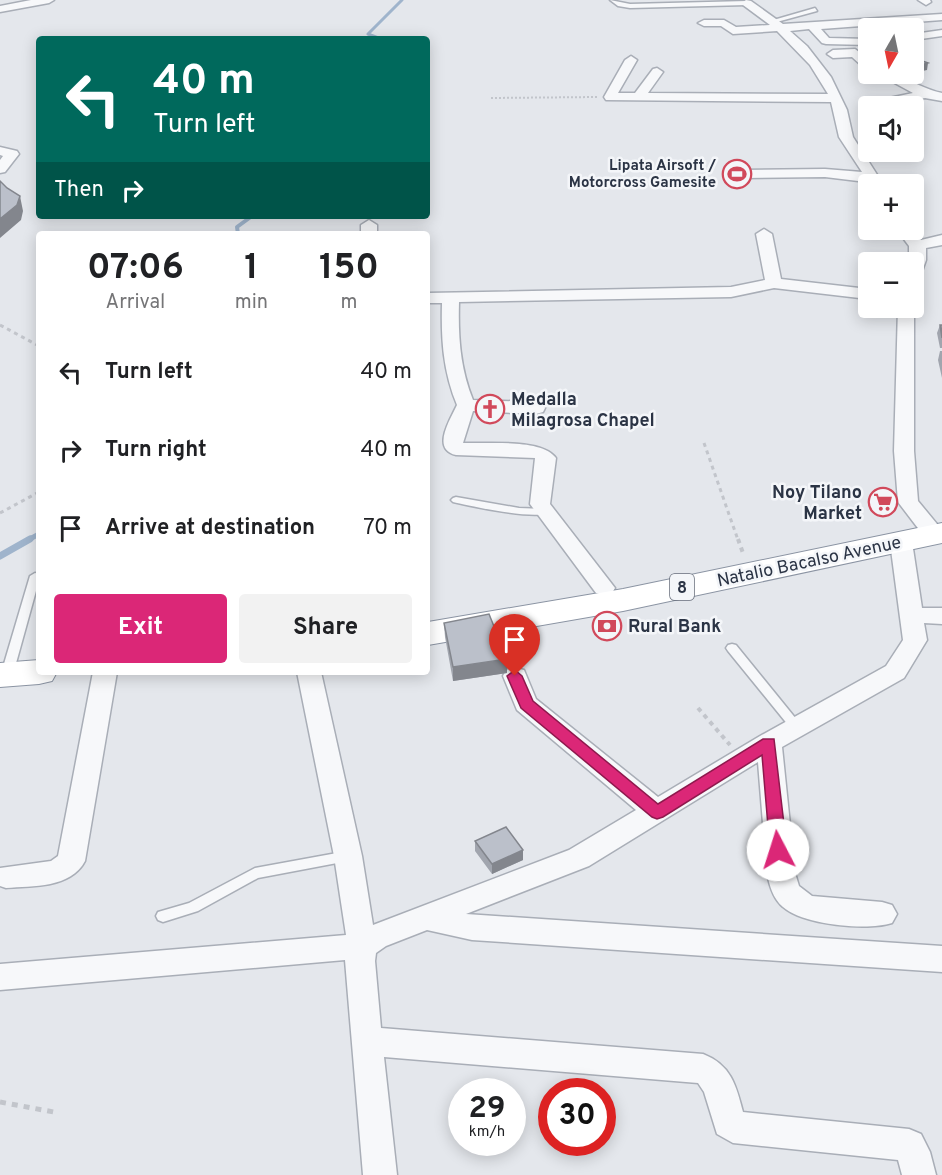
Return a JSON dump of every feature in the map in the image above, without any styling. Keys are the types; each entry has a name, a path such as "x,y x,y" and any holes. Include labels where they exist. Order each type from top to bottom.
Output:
{"highway":[{"name":"Natalio Bacalso Avenue","path":"430,616 604,588 745,559 929,530"},
{"name":"Natalio Bacalso Avenue","path":"430,634 623,600 929,530"}],"street":[{"path":"0,9 49,0"},
{"path":"747,3 765,2"},
{"path":"747,3 784,29 811,56 841,111 846,136 870,174"},
{"path":"704,23 722,23 731,31 942,17"},
{"path":"812,26 826,40 858,42"},
{"path":"924,36 942,33"},
{"path":"811,56 852,52 858,57"},
{"path":"631,60 610,97 835,98"},
{"path":"639,97 657,72"},
{"path":"904,84 925,94 942,97"},
{"path":"916,96 925,94"},
{"path":"841,111 858,109"},
{"path":"0,151 12,154 0,169"},
{"path":"741,174 825,173 858,178"},
{"path":"764,234 774,283"},
{"path":"914,240 920,252"},
{"path":"918,245 942,240"},
{"path":"430,298 731,292 774,283 858,293"},
{"path":"451,299 449,347 456,384 466,405 453,438 453,446 456,449 532,451 542,454 546,458 540,499 545,512 604,588"},
{"path":"0,977 362,946 376,937 579,858 768,743 895,672 915,640 913,615 929,530 908,502 904,451 906,318"},
{"path":"466,405 536,408"},
{"path":"913,615 942,616"},
{"path":"6,877 57,871 68,866 71,861 104,675"},
{"path":"310,675 348,856 362,946 360,962 366,1041 380,1175"},
{"path":"515,676 526,704 657,812"},
{"path":"768,743 781,873 786,891 794,900 811,909 882,914"},
{"path":"428,918 472,928 942,959"},
{"path":"366,1041 703,1069 714,1078 729,1123 733,1127 909,1145 914,1152 919,1175"}],"lane":[{"path":"613,0 620,5 630,6 747,3"},
{"path":"773,21 815,10"},
{"path":"456,500 519,511 545,512"},
{"path":"15,674 35,576"},
{"path":"732,648 797,728"},
{"path":"163,916 193,907 255,873 348,856"}],"path":[{"path":"491,98 610,97"},
{"path":"0,326 36,344"},
{"path":"704,443 745,559"},
{"path":"0,513 36,494"},
{"path":"698,708 742,760"},
{"path":"0,1101 59,1113"}],"building":[{"path":"0,181 20,196 17,205 0,219"},
{"path":"489,614 507,659 453,667 444,623"},
{"path":"506,827 523,850 492,864 475,841"}],"waterway":[{"path":"373,36 368,34 402,0"},
{"path":"238,231 237,227 248,219"},
{"path":"28,540 36,536"},
{"path":"0,556 30,539"}],"place":[{"name":"Lipata Airsoft / Motorcross Gamesite","path":"737,174"},
{"name":"Medalla Milagrosa Chapel","path":"490,409"},
{"name":"Noy Tilano Market","path":"883,502"},
{"name":"Rural Bank","path":"607,626"}],"route":[{"path":"515,676 526,704 657,812 768,743 778,850"}]}
